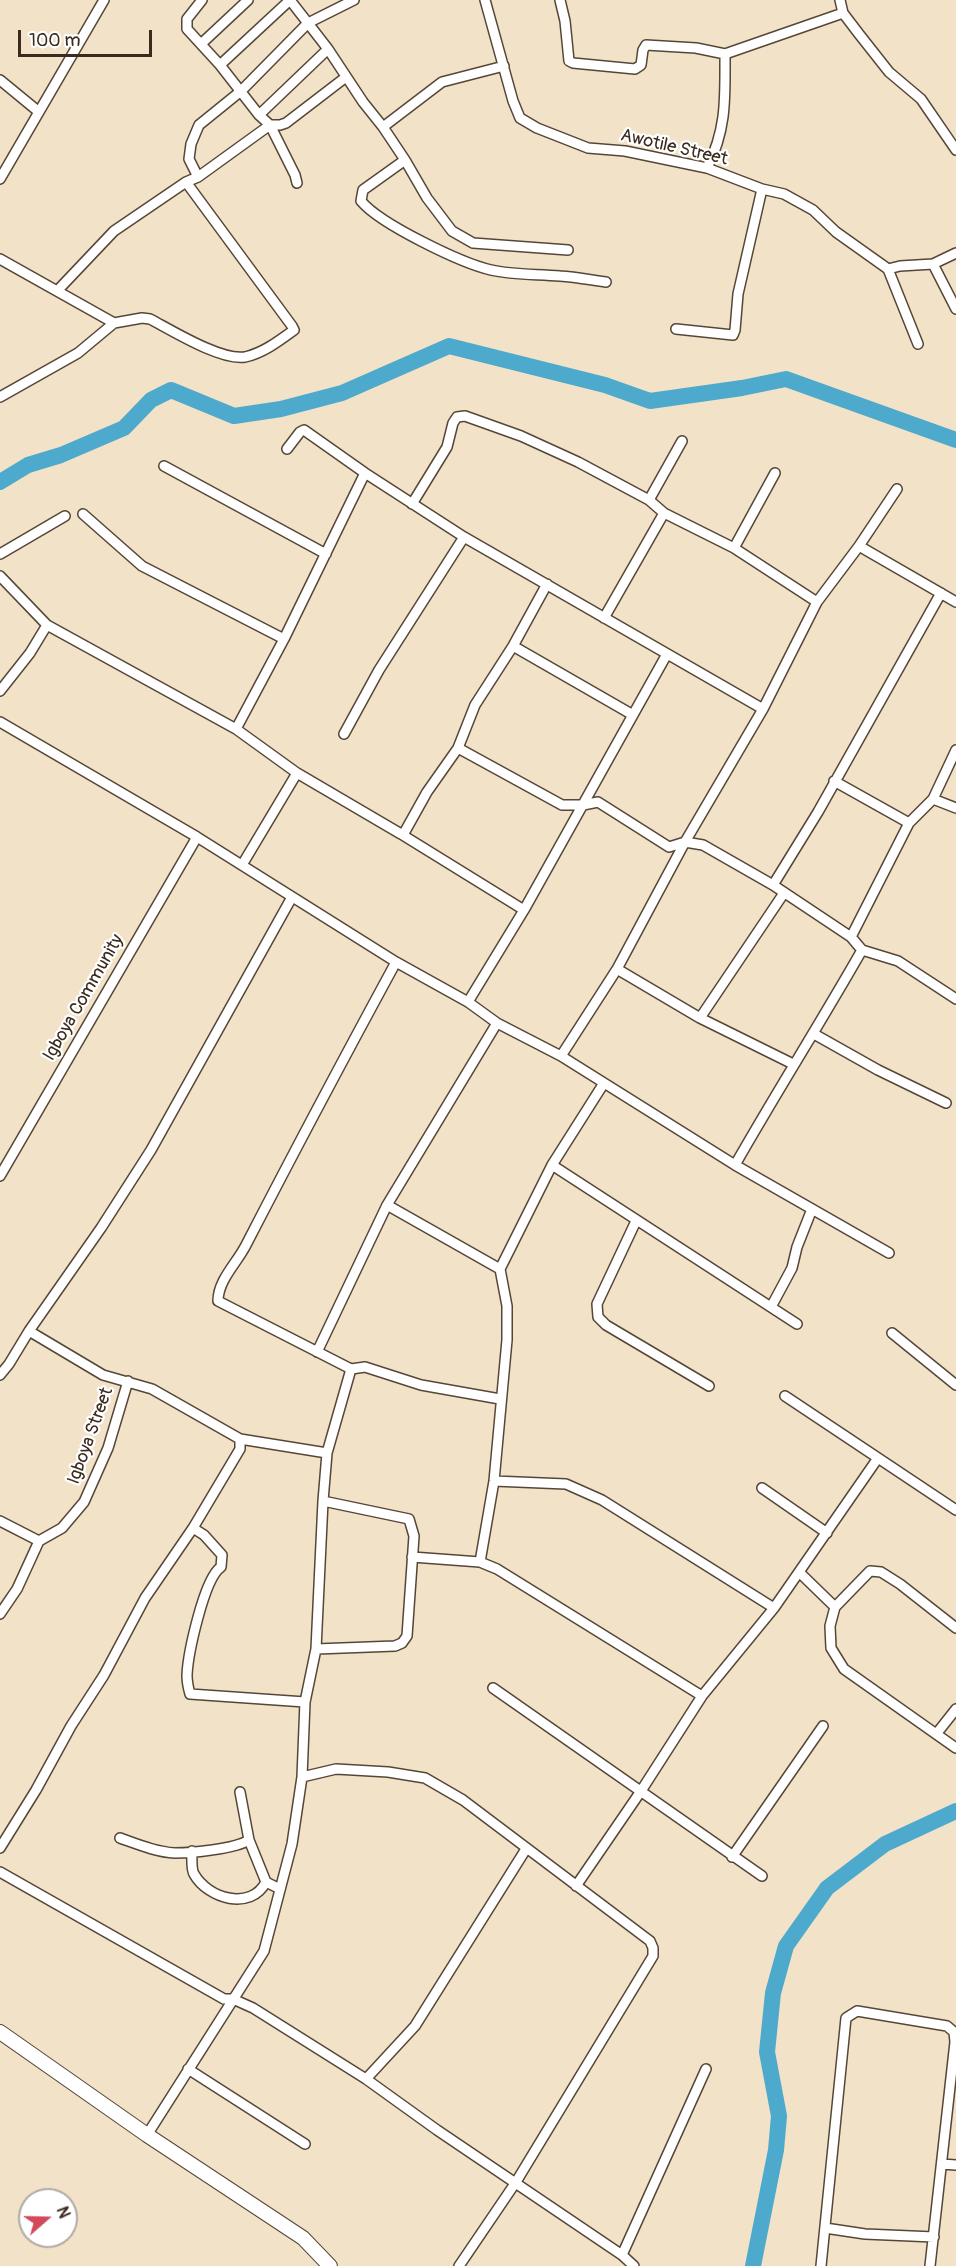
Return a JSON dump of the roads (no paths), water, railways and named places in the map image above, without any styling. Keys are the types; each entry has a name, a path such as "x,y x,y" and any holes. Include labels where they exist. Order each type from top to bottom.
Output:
{"main road":[{"path":"0,2032 147,2135 303,2238 330,2266"}],"street":[{"path":"0,180 104,0"},
{"path":"202,0 187,19 187,28 220,64 259,115 270,125 297,183"},
{"path":"201,44 248,0"},
{"path":"220,64 290,0 328,48 405,160 427,198 452,231 473,243 568,250"},
{"path":"198,177 189,159 191,144 199,125 241,91 308,24 354,0"},
{"name":"Awotile Street","path":"485,0 513,101 520,118 537,128 588,148 625,151 707,168 762,189 784,194 813,210 836,232 888,269"},
{"path":"560,0 565,21 569,61 635,69 641,65 646,45 696,48 725,54 843,13"},
{"path":"840,0 843,13 889,72 921,99 956,150"},
{"path":"259,115 328,48"},
{"path":"707,168 716,151 725,115 725,54"},
{"path":"383,127 442,82 504,66"},
{"path":"58,290 114,231 186,182 198,177 270,125 286,123 346,77"},
{"path":"0,80 39,112"},
{"path":"405,160 363,190 361,201 375,215 428,243 491,270 606,282"},
{"path":"0,397 78,353 114,323 142,318 150,319 204,348 242,357 259,353 294,330 186,182"},
{"path":"676,329 733,335 738,294 762,189"},
{"path":"918,344 888,269 933,264 956,253"},
{"path":"0,259 114,323"},
{"path":"933,264 956,309"},
{"path":"412,504 447,447 453,423 458,417 465,416 521,436 649,500 664,513 734,548 817,602"},
{"path":"287,449 304,430 365,473 464,537 763,709"},
{"path":"649,500 682,441"},
{"path":"164,466 326,554"},
{"path":"236,729 284,639 365,473"},
{"path":"734,548 775,473"},
{"path":"561,1056 617,969 684,842 763,709 817,602 859,546 897,489"},
{"path":"604,618 664,513"},
{"path":"83,514 142,566 284,639"},
{"path":"0,554 64,516"},
{"path":"344,734 379,670 464,537"},
{"path":"859,546 956,602"},
{"path":"0,576 47,625 236,729 297,773 524,910"},
{"path":"403,835 427,792 458,748 475,705 513,646 547,584"},
{"path":"772,885 818,812 942,593"},
{"path":"0,690 30,653 47,625"},
{"path":"513,646 633,715"},
{"path":"468,1002 524,910 668,654"},
{"path":"0,722 197,837 396,962 468,1002 497,1023 561,1056 735,1165 889,1254"},
{"path":"458,748 562,805 598,802 669,847 684,842 703,845 772,885 851,937 862,950 898,961 956,999"},
{"path":"851,937 909,823 933,799 956,750"},
{"path":"242,865 297,773"},
{"path":"834,781 909,823"},
{"path":"933,799 956,808"},
{"name":"Igboya Community","path":"0,1176 197,837"},
{"path":"700,1018 784,893"},
{"path":"0,1375 101,1228 151,1150 292,897"},
{"path":"735,1165 862,950"},
{"path":"396,962 273,1190 245,1248 218,1290 218,1301 351,1369 365,1367 421,1385 500,1399"},
{"path":"617,969 700,1018 793,1064"},
{"path":"317,1352 387,1205 497,1023"},
{"path":"814,1034 878,1070 946,1103"},
{"path":"480,1562 494,1481 507,1340 507,1306 500,1269 552,1165 604,1083"},
{"path":"552,1165 797,1324"},
{"path":"387,1205 500,1269"},
{"path":"771,1307 792,1268 797,1247 812,1209"},
{"path":"636,1221 597,1304 598,1317 606,1325 709,1386"},
{"path":"29,1331 103,1375 152,1389 240,1439 327,1453"},
{"path":"891,1333 954,1379"},
{"path":"147,2135 264,1951 292,1844 302,1777 305,1702 316,1649 327,1453 351,1369"},
{"name":"Igboya Street","path":"39,1541 62,1528 84,1502 108,1448 128,1381"},
{"path":"785,1396 956,1510"},
{"path":"0,1848 36,1790 71,1726 104,1676 145,1598 193,1528 240,1449 240,1439"},
{"path":"576,1886 702,1696 774,1608 878,1458"},
{"path":"494,1481 566,1484 602,1500 774,1608"},
{"path":"762,1488 827,1533"},
{"path":"316,1649 395,1646 402,1643 407,1636 414,1536 409,1519 323,1501"},
{"path":"0,1521 39,1541 17,1589 0,1614"},
{"path":"193,1528 204,1535 222,1555 221,1568 206,1588 194,1636 187,1673 190,1694 305,1702"},
{"path":"411,1557 480,1562 497,1569 702,1696"},
{"path":"956,1628 881,1572 870,1571 835,1607 830,1626 831,1648 844,1669 956,1748"},
{"path":"799,1572 835,1607"},
{"path":"493,1688 762,1876"},
{"path":"937,1734 956,1708"},
{"path":"732,1857 823,1726"},
{"path":"302,1777 336,1769 388,1772 425,1778 463,1800 650,1941 653,1948 653,1956 516,2182 459,2266"},
{"path":"240,1792 249,1840 266,1882 280,1888"},
{"path":"120,1838 146,1847 175,1852 224,1849 249,1840"},
{"path":"366,2079 415,2026 526,1849"},
{"path":"192,1851 193,1874 221,1898 235,1899 252,1896 262,1890 266,1882"},
{"path":"0,1872 224,1999 232,1999 252,2008 366,2079 437,2130 622,2255 634,2266"},
{"path":"821,2266 846,2018 857,2011 947,2026 954,2032 955,2042 930,2266"},
{"path":"188,2069 304,2144"},
{"path":"622,2255 706,2069"},
{"path":"942,2163 956,2165"},
{"path":"825,2228 865,2234 934,2237"}],"waterway":[{"path":"0,482 28,465 61,455 124,428 151,400 171,390 234,416 281,409 342,393 449,346 605,385 650,401 742,388 786,379 956,440"},
{"path":"753,2266 776,2150 779,2116 767,2052 773,1993 786,1946 827,1888 885,1844 956,1811"}]}
